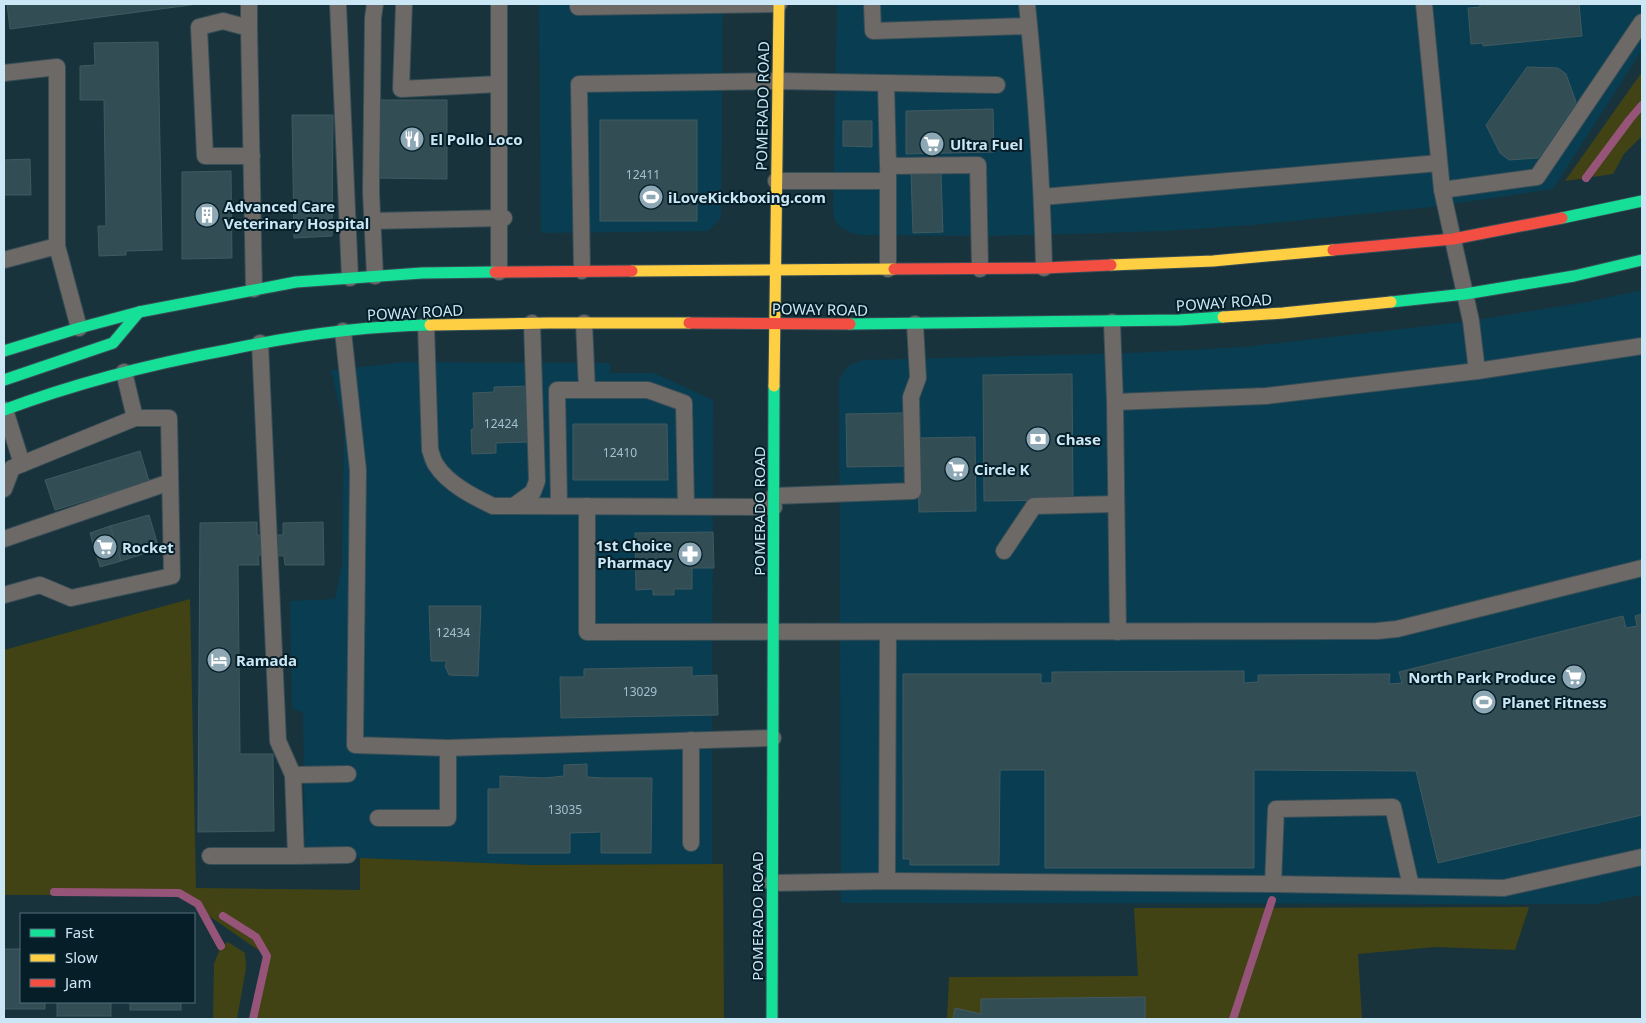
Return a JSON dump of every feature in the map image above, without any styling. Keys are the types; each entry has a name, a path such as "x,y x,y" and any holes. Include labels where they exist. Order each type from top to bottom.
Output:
{"main road":[{"name":"POMERADO ROAD","path":"772,1019 774,323 779,4"},
{"path":"4,351 139,312 296,282 422,273 980,269 1213,261 1453,239 1642,201"},
{"name":"POWAY ROAD","path":"4,409 42,396 162,362 260,343 343,331 426,325 532,323 915,324 1179,320 1256,315 1464,294 1574,276 1642,260"},
{"path":"4,380 113,343 139,312"}],"lane":[{"path":"248,4 254,289"},
{"path":"338,4 350,278"},
{"path":"375,4 373,18 371,192 375,276"},
{"path":"404,4 401,89 498,84"},
{"path":"498,4 498,84 502,217 499,272"},
{"path":"578,4 578,6 779,4"},
{"path":"872,4 873,31 1029,26"},
{"path":"1027,4 1042,196 1044,268"},
{"path":"1424,4 1442,190 1471,321 1477,370"},
{"path":"249,28 223,21 199,26 205,156 252,156"},
{"path":"1442,190 1537,177 1642,22"},
{"path":"4,73 57,67 58,246 79,328"},
{"path":"582,271 579,84 778,81 997,85"},
{"path":"886,83 888,269"},
{"path":"1042,196 1439,163"},
{"path":"776,181 888,174 978,165 980,269"},
{"path":"372,221 502,217"},
{"path":"4,260 58,246"},
{"path":"1112,322 1118,632"},
{"path":"514,505 533,492 537,481 532,323"},
{"path":"584,323 587,390"},
{"path":"426,325 430,450 436,465 446,477 477,498 493,506 686,506 914,491 911,397 918,378 915,324"},
{"path":"343,331 358,470 355,745 448,748 773,738"},
{"path":"260,343 278,741 293,775 296,856"},
{"path":"1115,402 1266,396 1477,370 1642,346"},
{"path":"124,372 134,418"},
{"path":"559,505 557,390 648,390 684,403 686,506"},
{"path":"4,409 22,464"},
{"path":"4,489 12,468 134,418 169,418 172,576 72,598 40,585 4,595"},
{"path":"4,539 170,482"},
{"path":"1004,551 1034,506 1116,504"},
{"path":"587,506 587,632 1387,630 1642,568"},
{"path":"887,882 888,632"},
{"path":"691,740 691,842"},
{"path":"378,818 448,818 448,748"},
{"path":"293,775 348,774"},
{"path":"1273,884 1276,809 1393,807 1410,886"},
{"path":"210,856 348,855"},
{"path":"772,883 1273,884 1504,888 1642,857"}],"shaded area":[{"path":"539,4 723,4 721,218 708,231 541,233"},
{"path":"837,4 1642,4 1642,50 1553,189 1432,207 1253,225 1163,231 987,236 860,235 840,227 835,221 833,211"},
{"path":"1642,72 1642,136 1624,154 1613,174 1565,181"},
{"path":"1642,290 1642,895 1595,904 841,903 839,380 850,365 863,360 1132,353 1244,347 1471,321 1587,302"},
{"path":"406,362 610,363 610,373 654,373 713,400 712,864 533,865 360,858 305,847 303,713 292,708 290,601 335,599 342,565 344,427 331,370"},
{"path":"190,599 196,888 360,890 360,858 533,865 723,864 724,1019 253,1019 267,956 179,895 4,895 4,650"},
{"path":"1529,907 1515,950 1435,947 1358,954 1362,1019 947,1019 949,977 1138,976 1134,908"},
{"path":"228,942 245,953 246,968 237,1019 213,1019 214,964 221,946"}],"building":[{"path":"7,4 198,4 10,29"},
{"path":"1480,4 1579,4 1582,36 1483,46 1483,43 1471,44 1468,8 1480,7"},
{"path":"158,42 162,250 126,251 126,255 99,256 98,226 106,226 104,100 80,100 80,66 95,65 94,43"},
{"path":"1527,67 1558,68 1566,74 1576,102 1538,158 1509,160 1500,153 1486,125"},
{"name":"El Pollo Loco","path":"377,100 447,100 447,179 376,178"},
{"path":"993,109 994,152 906,154 906,111"},
{"path":"292,115 333,115 332,236 294,238"},
{"path":"600,120 697,120 697,221 600,221"},
{"path":"843,121 872,121 872,147 843,146"},
{"path":"30,159 31,195 4,195 4,160"},
{"name":"Advanced Care Veterinary Hospital","path":"231,171 232,258 182,259 182,172"},
{"path":"941,173 943,232 913,233 911,174"},
{"path":"1072,374 1073,500 984,501 983,375"},
{"path":"532,386 529,442 496,443 496,453 472,454 471,430 474,428 473,393 494,392 494,387"},
{"path":"904,413 905,466 847,467 846,414"},
{"path":"573,424 667,424 668,480 573,480"},
{"path":"975,437 976,511 919,512 917,438"},
{"path":"140,451 149,481 55,510 45,480"},
{"path":"149,515 159,549 121,561 110,526"},
{"name":"Ramada","path":"257,522 257,535 283,535 283,523 323,522 324,565 285,565 284,556 258,555 259,565 238,565 240,754 273,754 274,831 198,832 200,523"},
{"name":"Rocket","path":"110,526 121,561 100,567 90,533"},
{"path":"713,532 714,568 692,568 692,589 674,589 674,595 653,595 653,589 636,590 635,533"},
{"path":"429,606 481,606 478,676 449,675 445,666 447,661 431,661"},
{"path":"1642,614 1642,815 1438,863 1416,771 1254,770 1254,868 1045,868 1045,770 1000,770 999,865 910,865 910,859 903,859 903,674 1041,674 1041,683 1052,683 1052,672 1244,671 1244,683 1258,682 1258,675 1390,674 1389,684 1402,683 1399,672 1623,616 1626,628 1637,626 1635,616"},
{"path":"692,667 692,676 717,675 718,715 561,718 560,677 584,677 584,669"},
{"path":"587,764 587,777 652,778 651,853 601,853 601,832 570,833 570,853 488,853 488,789 500,789 500,776 545,778 564,776 564,765"},
{"path":"4,949 20,949 20,1003 45,1003 45,1009 4,1009"},
{"path":"1145,997 1145,1019 953,1019 955,1008 981,1014 981,999"},
{"path":"57,1003 111,1003 111,1016 57,1016"},
{"path":"130,1003 181,1003 181,1010 130,1010"}],"waterway":[{"path":"1586,178 1642,105"},
{"path":"54,892 179,893 198,904 221,946"},
{"path":"1233,1019 1272,900"},
{"path":"223,916 256,937 267,956 253,1019"}],"traffic: fast":[{"path":"1562,218 1642,201"},
{"path":"1391,302 1465,294 1574,276 1642,260"},
{"path":"4,351 139,312 296,282 422,273 495,272"},
{"path":"4,380 113,343 139,312"},
{"path":"850,324 1179,320 1223,317"},
{"path":"4,410 86,383 199,355 277,340 328,333 379,327 430,325"},
{"path":"772,1019 774,386"}],"traffic: slow":[{"path":"774,386 779,4"},
{"path":"1111,265 1213,261 1333,250"},
{"path":"632,271 894,269"},
{"path":"1223,317 1391,302"},
{"path":"430,325 689,323"}],"traffic: jam":[{"path":"1333,250 1453,239 1562,218"},
{"path":"894,269 1044,268 1111,265"},
{"path":"495,272 632,271"},
{"path":"689,323 850,324"}],"place":[{"name":"El Pollo Loco","path":"412,139"},
{"name":"Ultra Fuel","path":"932,144"},
{"name":"iLoveKickboxing.com","path":"651,197"},
{"name":"Advanced Care Veterinary Hospital","path":"207,215"},
{"name":"Chase","path":"1038,439"},
{"name":"Circle K","path":"957,469"},
{"name":"Rocket","path":"105,547"},
{"name":"1st Choice Pharmacy","path":"690,554"},
{"name":"Ramada","path":"219,660"},
{"name":"North Park Produce","path":"1574,677"},
{"name":"Planet Fitness","path":"1484,702"}]}
